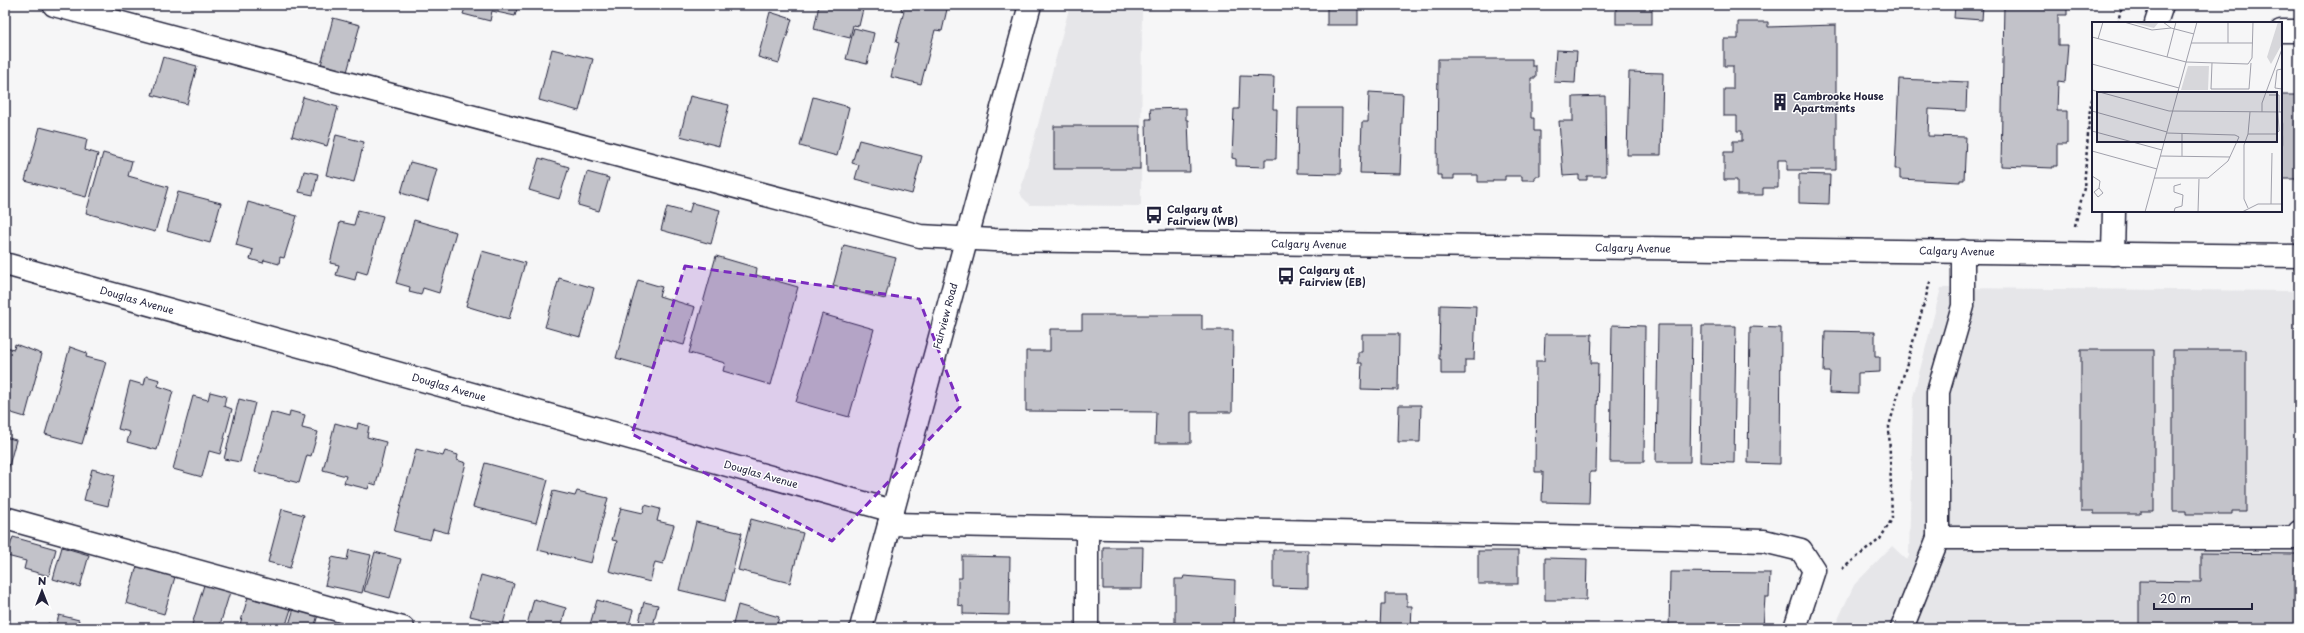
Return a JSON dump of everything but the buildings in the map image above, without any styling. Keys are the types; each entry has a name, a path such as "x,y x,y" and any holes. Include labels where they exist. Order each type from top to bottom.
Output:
{"street":[{"name":"Calgary Avenue","path":"54,5 920,236 966,240 2299,256"},
{"name":"Fairview Road","path":"861,628 1030,5"},
{"path":"2156,22 2162,5"},
{"path":"2282,31 2299,31"},
{"path":"2113,254 2114,212"},
{"path":"1902,628 1938,538 1938,392 1963,306 1963,251"},
{"name":"Douglas Avenue","path":"5,264 891,517 1087,528 1662,538 1764,542 1802,550 1814,570 1794,628"},
{"path":"5,518 403,628"},
{"path":"1087,528 1087,628"},
{"path":"1938,538 2294,538 2299,532"}],"path":[{"path":"2117,22 2123,5"},
{"path":"2069,254 2084,188 2090,108 2092,100"},
{"path":"1839,571 1880,539 1892,519 1889,426 1939,251"}],"highlighted area":[{"path":"685,266 919,299 960,407 832,541 632,434"}],"shaded area":[{"path":"1070,5 1142,5 1141,206 1030,205 1022,197 1020,192"},
{"path":"1941,288 2299,291 2299,628 1834,628 1854,585 1892,546 1907,560 1909,556 1913,397"}],"place":[{"name":"Cambrooke House Apartments","path":"1780,102"},
{"name":"Calgary at Fairview (WB)","path":"1154,215"},
{"name":"Calgary at Fairview (EB)","path":"1286,276"}]}
